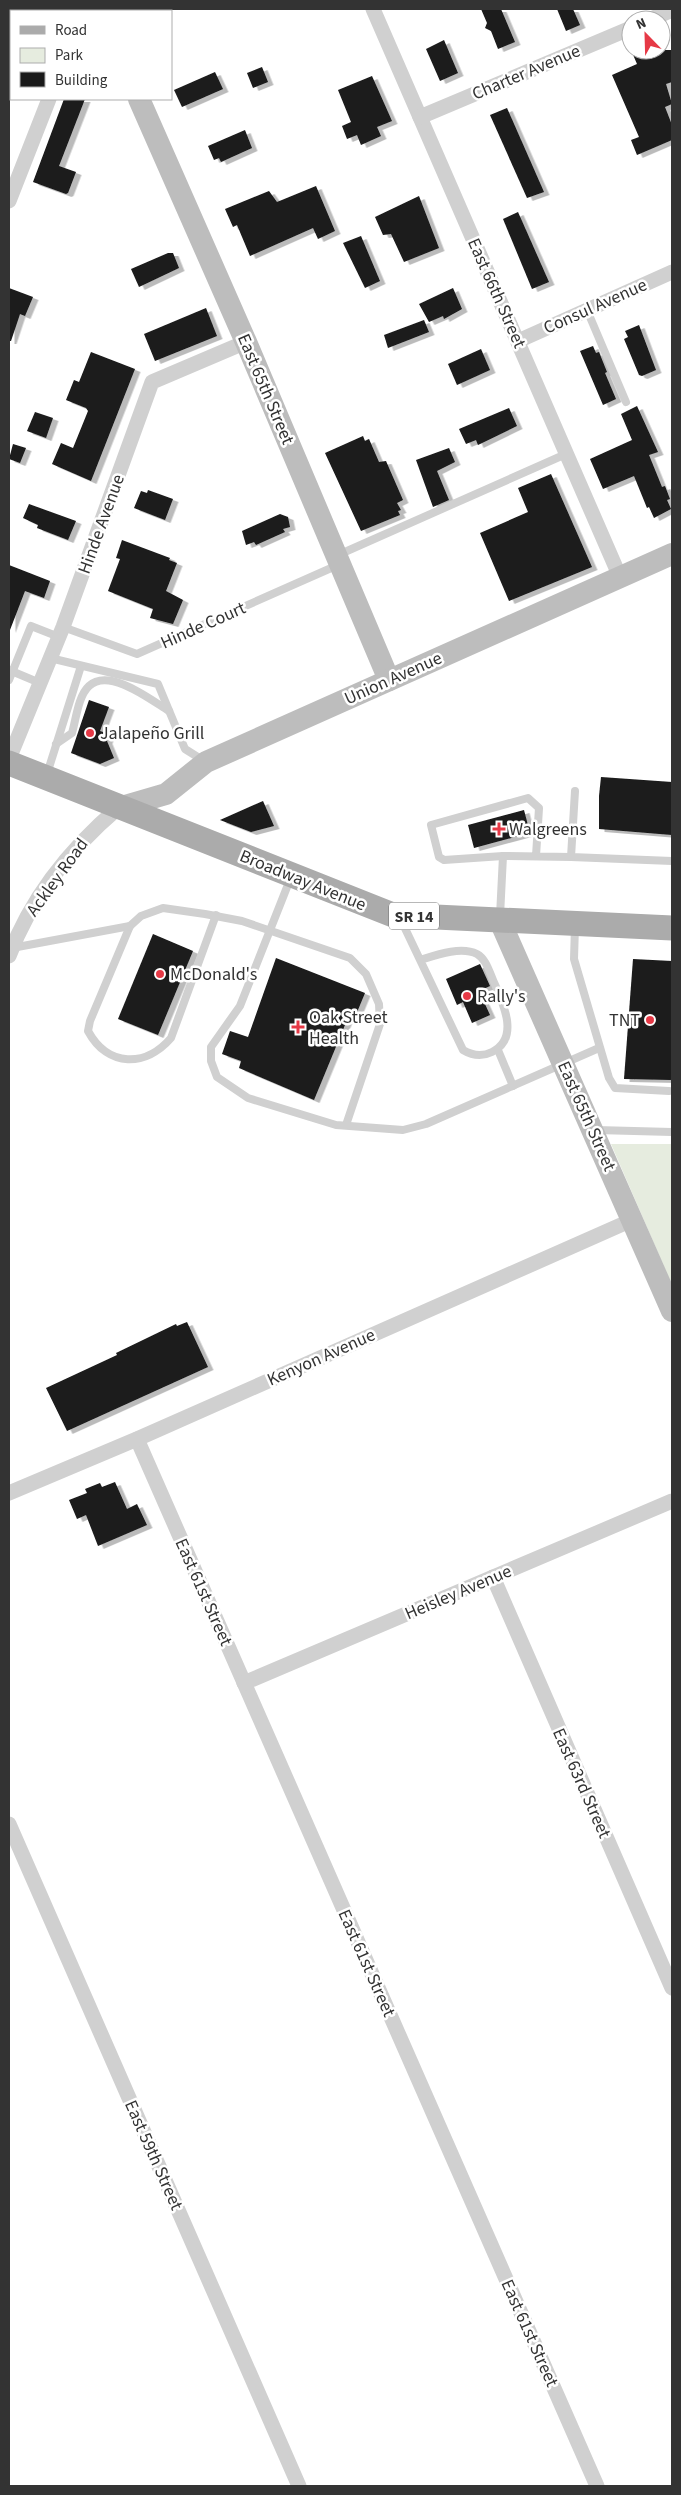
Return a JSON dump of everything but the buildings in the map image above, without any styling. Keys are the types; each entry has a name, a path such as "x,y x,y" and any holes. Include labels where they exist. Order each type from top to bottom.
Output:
{"main road":[{"name":"Broadway Avenue","path":"9,763 118,808 393,915 672,928"}],"street":[{"name":"East 66th Street","path":"373,9 620,577"},
{"name":"Charter Avenue","path":"420,117 621,32"},
{"path":"9,201 49,100"},
{"name":"East 65th Street","path":"139,100 246,342 390,680"},
{"name":"Consul Avenue","path":"518,341 672,272"},
{"name":"Hinde Avenue","path":"9,759 61,632 152,382 246,342"},
{"name":"Union Avenue","path":"118,808 166,794 206,762 672,554"},
{"name":"Ackley Road","path":"10,952 42,891 90,833 118,808"},
{"name":"East 65th Street","path":"500,921 594,1130 672,1311"},
{"name":"Kenyon Avenue","path":"9,1493 137,1439 632,1220"},
{"name":"East 61st Street","path":"137,1439 597,2486"},
{"name":"Heisley Avenue","path":"244,1683 672,1501"},
{"name":"East 63rd Street","path":"493,1577 672,1988"},
{"name":"East 59th Street","path":"9,1824 299,2486"}],"lane":[{"path":"587,310 626,402"},
{"name":"Hinde Court","path":"10,674 31,626 61,632 137,654 566,454"},
{"path":"50,658 81,666 108,670 158,684 185,749 206,762"},
{"path":"45,778 81,666"},
{"path":"10,674 40,683"},
{"path":"56,744 72,733 83,694 89,686 98,680 111,680 126,686 170,711"},
{"path":"571,857 575,791"},
{"path":"536,856 539,808 528,798 431,825 439,857 444,860 536,856 672,861"},
{"path":"500,921 503,856"},
{"path":"292,876 240,1006 210,1047 211,1061 217,1077 248,1098 336,1125 403,1130 426,1124 600,1048"},
{"path":"216,916 172,1038 157,1051 140,1058 126,1059 111,1056 101,1049 88,1031 90,1021 130,926 140,916 162,908 216,916 237,920 350,958 366,974 379,1004 380,1024 346,1125"},
{"path":"399,916 420,960 463,1050 479,1056 498,1050 504,1043 508,1025 504,1004 484,960 472,952 449,952 420,960"},
{"path":"575,924 574,959 604,1065 615,1088 670,1091"},
{"path":"10,952 130,926"},
{"path":"498,1050 513,1086"},
{"path":"594,1130 672,1132"}],"green space":[{"path":"611,1144 672,1144 672,1285"}],"place":[{"name":"Jalapeño Grill","path":"90,733"},
{"name":"Walgreens","path":"499,829"},
{"name":"McDonald's","path":"160,974"},
{"name":"Rally's","path":"467,996"},
{"name":"TNT","path":"650,1020"},
{"name":"Oak Street Health","path":"298,1027"}]}
